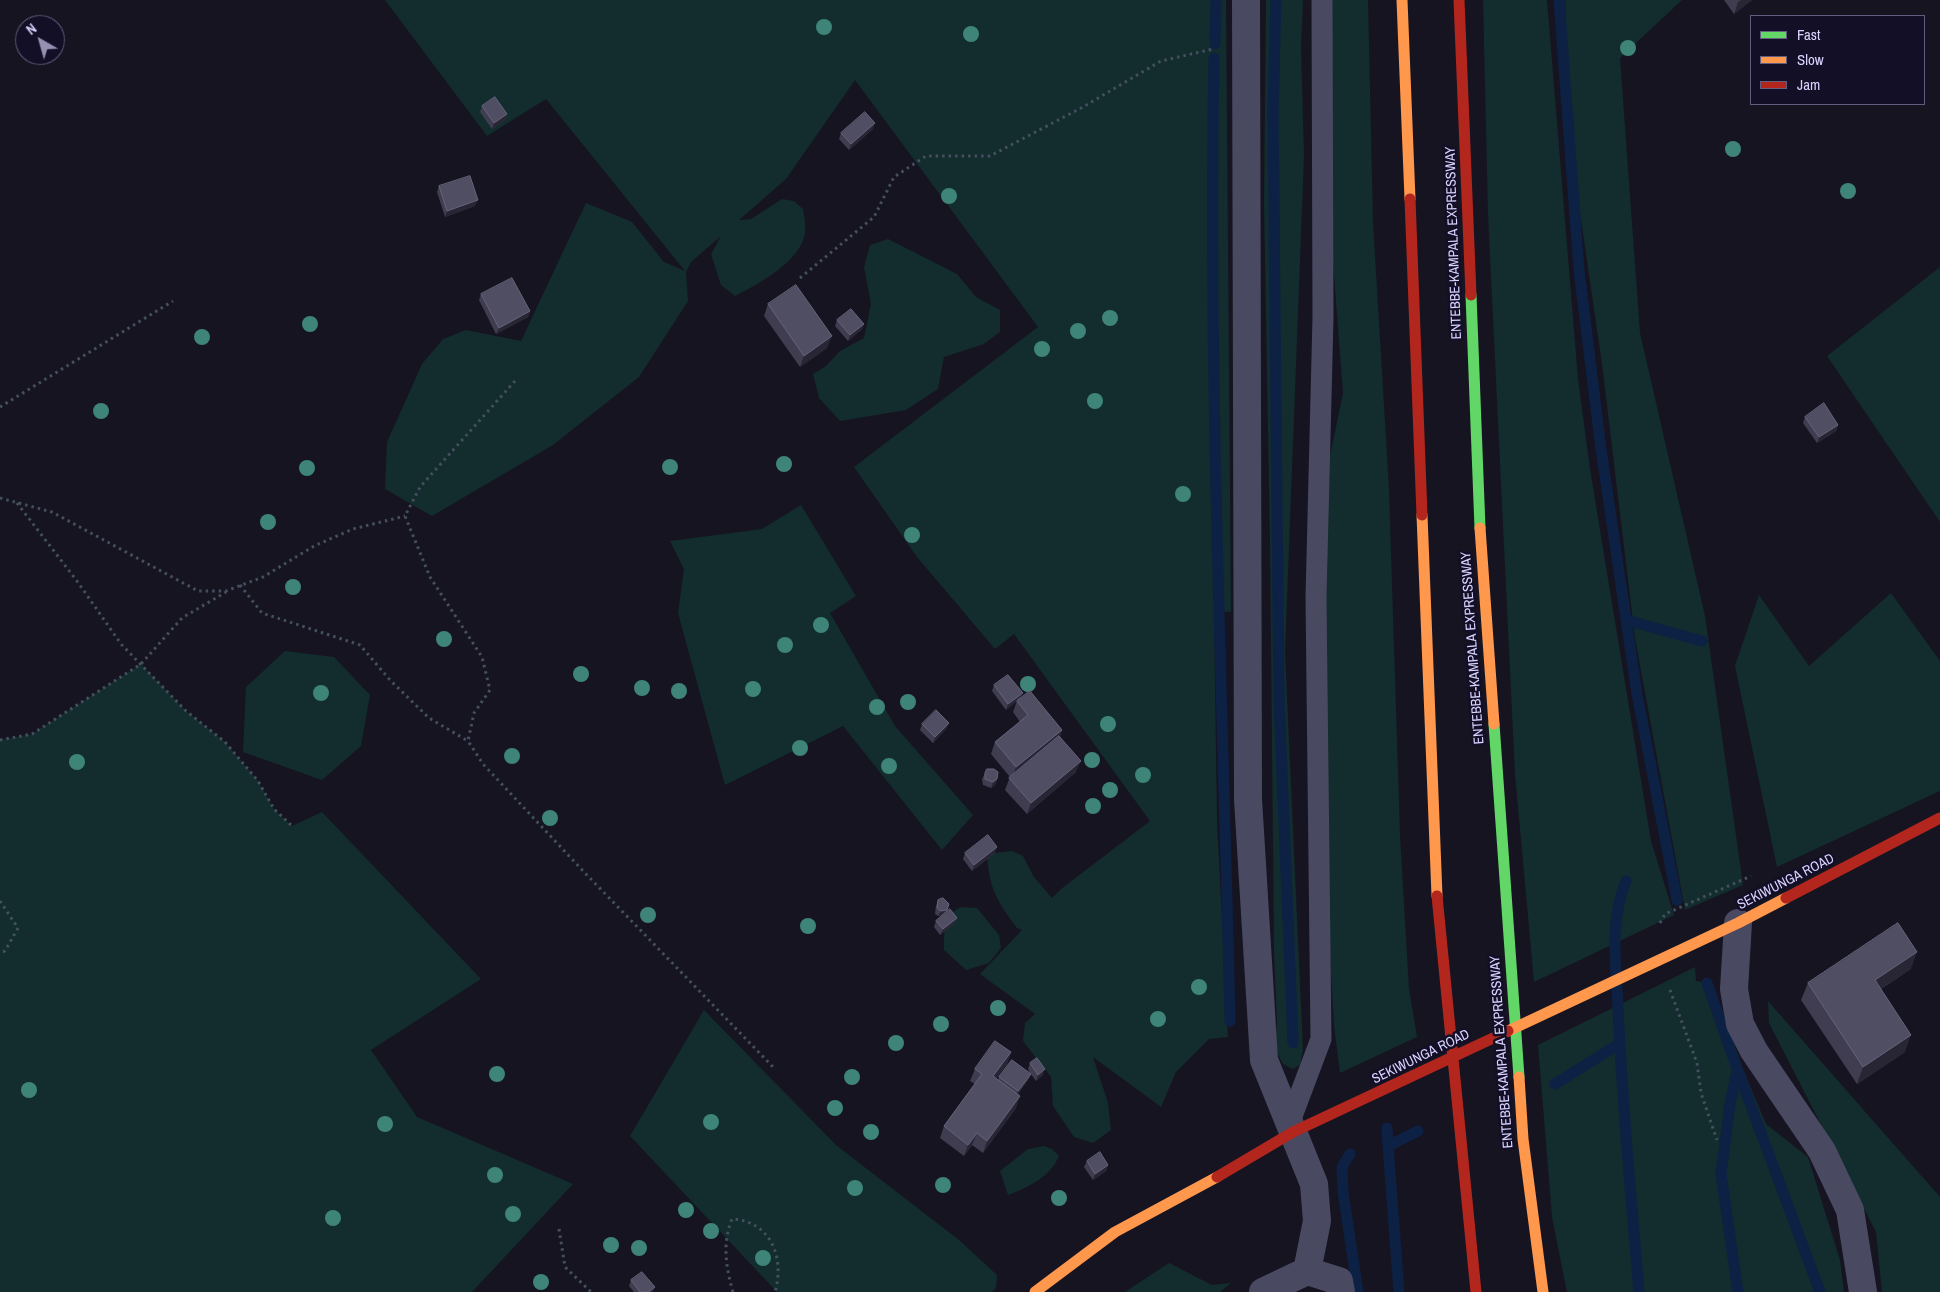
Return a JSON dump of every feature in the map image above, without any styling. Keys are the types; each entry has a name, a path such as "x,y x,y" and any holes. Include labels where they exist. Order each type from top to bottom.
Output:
{"main road":[{"path":"1402,0 1437,898 1476,1292"},
{"name":"ENTEBBE-KAMPALA EXPRESSWAY","path":"1459,0 1480,533 1522,1139 1543,1292"},
{"name":"SEKIWUNGA ROAD","path":"1035,1292 1114,1232 1181,1198 1297,1127 1738,923 1940,818"}],"street":[{"path":"1246,0 1248,799 1264,1060 1297,1127 1314,1184 1317,1221 1307,1271"},
{"path":"1738,923 1734,989 1740,1024 1754,1051 1822,1151 1850,1210 1863,1292"},
{"path":"1263,1292 1307,1271 1339,1281 1341,1292"}],"lane":[{"path":"1297,1127 1321,1039 1316,597 1323,317 1322,0"}],"path":[{"path":"800,278 874,217 894,177 926,156 990,156 1083,107 1160,61 1205,49 1246,49"},
{"path":"0,406 173,301"},
{"path":"0,740 32,734 141,664 182,618 226,591 263,576 314,546 353,529 405,516 420,487 515,381"},
{"path":"0,498 52,512 198,591 226,591"},
{"path":"17,502 77,581 121,644 186,711 225,742 258,781 274,809 292,826"},
{"path":"405,516 430,577 482,657 490,690 474,713 468,741"},
{"path":"240,586 262,613 360,645 390,680 429,718 468,741 489,772 775,1069"},
{"path":"1655,930 1665,914 1751,876"},
{"path":"0,902 18,928 5,951 0,952"},
{"path":"1668,984 1697,1063 1701,1093 1717,1140"},
{"path":"734,1292 726,1271 726,1233 732,1219 745,1220 765,1233 776,1250 778,1280 775,1292"},
{"path":"559,1229 565,1268 591,1292"}],"green space":[{"path":"385,0 1226,0 1231,612 1214,611 1217,821 1228,1037 1209,1039 1176,1072 1161,1107 1093,1057 1108,1103 1111,1130 1093,1143 1074,1137 1053,1106 1051,1077 1023,1041 1025,1023 1035,1014 980,974 1022,930 1017,928 995,894 990,877 987,854 1012,851 1023,856 1034,877 1052,898 1061,889 1150,821 1014,634 995,649 917,557 854,467 1038,327 855,80 786,179 739,220 751,219 782,199 794,201 803,209 805,232 802,242 788,262 766,278 735,296 721,285 711,254 721,236 691,262 686,272 688,301 639,377 553,445 432,516 385,489 387,442 422,364 443,339 466,330 521,341 586,203 632,222 664,262 685,271 546,99 487,136"},
{"path":"1266,0 1303,0 1301,47 1304,156 1285,652 1303,1051 1300,1065 1293,1069 1283,1064 1275,1049 1277,1022 1274,953 1264,204"},
{"path":"1330,0 1368,0 1373,222 1389,489 1400,835 1409,989 1417,1037 1340,1073 1334,1026 1327,904 1325,480 1343,393 1329,210"},
{"path":"1483,0 1547,0 1578,379 1590,469 1651,841 1674,915 1534,982 1515,774 1488,214"},
{"path":"1565,0 1682,0 1620,58 1640,333 1705,616 1743,885 1685,910 1635,638 1602,364 1571,151"},
{"path":"888,239 957,274 976,297 1000,310 1000,332 984,344 944,357 938,389 906,410 840,421 819,398 813,374 826,366 840,351 864,338 871,304 864,267 870,245"},
{"path":"1940,267 1940,522 1827,356"},
{"path":"801,505 856,596 830,613 895,726 973,815 942,850 843,726 725,785 678,613 684,569 670,541 762,529"},
{"path":"1891,593 1940,661 1940,791 1777,867 1735,666 1759,595 1809,666"},
{"path":"285,651 334,657 370,695 361,746 322,780 243,752 246,687"},
{"path":"141,664 186,711 225,742 258,781 274,809 292,826 322,812 481,979 371,1050 417,1117 573,1184 472,1292 0,1292 0,740 32,734"},
{"path":"961,907 977,908 999,935 1001,948 989,963 966,970 944,950 946,925 955,910"},
{"path":"1695,967 1696,981 1707,983 1766,1124 1808,1157 1840,1260 1844,1292 1567,1292 1552,1217 1538,1045"},
{"path":"1768,1001 1940,1197 1940,1292 1882,1292 1876,1232 1769,1023"},
{"path":"704,1010 836,1145 959,1240 997,1275 996,1288 992,1292 777,1292 630,1136"},
{"path":"1044,1146 1052,1149 1059,1156 1050,1170 1038,1180 1008,1195 1000,1171 1028,1149"},
{"path":"1169,1263 1212,1285 1231,1283 1220,1292 1125,1292"}],"building":[{"path":"495,97 507,114 494,123 482,106"},
{"path":"865,112 875,123 851,144 841,133"},
{"path":"470,176 478,200 447,211 439,186"},
{"path":"512,278 530,311 499,328 481,294"},
{"path":"796,285 832,336 804,356 768,304"},
{"path":"851,309 864,324 850,335 837,320"},
{"path":"1824,403 1838,425 1819,437 1805,417"},
{"path":"1008,675 1023,693 1008,704 994,685"},
{"path":"1030,691 1062,730 1016,767 995,742 1028,715 1017,701"},
{"path":"936,710 949,723 935,737 922,724"},
{"path":"1059,736 1081,761 1031,803 1009,778"},
{"path":"987,769 994,769 998,772 997,779 993,782 985,779"},
{"path":"988,835 997,847 974,865 965,853"},
{"path":"943,898 949,904 947,910 941,911 937,908 938,900"},
{"path":"950,909 957,918 943,929 936,921"},
{"path":"1898,923 1917,952 1875,980 1911,1035 1863,1067 1808,983"},
{"path":"995,1041 1011,1052 993,1076 1020,1096 987,1141 977,1133 968,1145 944,1126 982,1074 975,1069"},
{"path":"1037,1058 1045,1069 1038,1075 1030,1063"},
{"path":"1012,1060 1031,1074 1018,1091 999,1077"},
{"path":"1100,1152 1108,1165 1095,1174 1087,1161"},
{"path":"642,1272 655,1287 649,1292 640,1292 631,1280"}],"waterway":[{"path":"1215,44 1216,0"},
{"path":"1276,0 1273,112 1279,700 1293,1043"},
{"path":"1559,0 1579,270 1601,449 1637,694 1677,900"},
{"path":"1214,58 1213,299 1217,540 1230,1021"},
{"path":"1626,620 1702,641"},
{"path":"1626,881 1617,912 1615,960 1624,1115 1639,1292"},
{"path":"1707,983 1820,1292"},
{"path":"1555,1084 1619,1044"},
{"path":"1737,1071 1730,1104 1721,1174 1738,1292"},
{"path":"1387,1128 1388,1146"},
{"path":"1399,1292 1388,1146 1418,1131"},
{"path":"1350,1154 1342,1167 1343,1192 1358,1292"}],"traffic: fast":[{"path":"1471,295 1480,528"},
{"path":"1494,724 1519,1077"}],"traffic: slow":[{"path":"1402,0 1410,199"},
{"path":"1422,515 1437,896"},
{"path":"1480,528 1494,724"},
{"path":"1508,1031 1738,923 1786,898"},
{"path":"1519,1077 1523,1139 1543,1292"},
{"path":"1035,1292 1115,1232 1217,1177"}],"traffic: jam":[{"path":"1459,0 1471,295"},
{"path":"1410,199 1422,515"},
{"path":"1786,898 1940,818"},
{"path":"1437,896 1476,1292"},
{"path":"1217,1177 1293,1132 1508,1031"}]}
